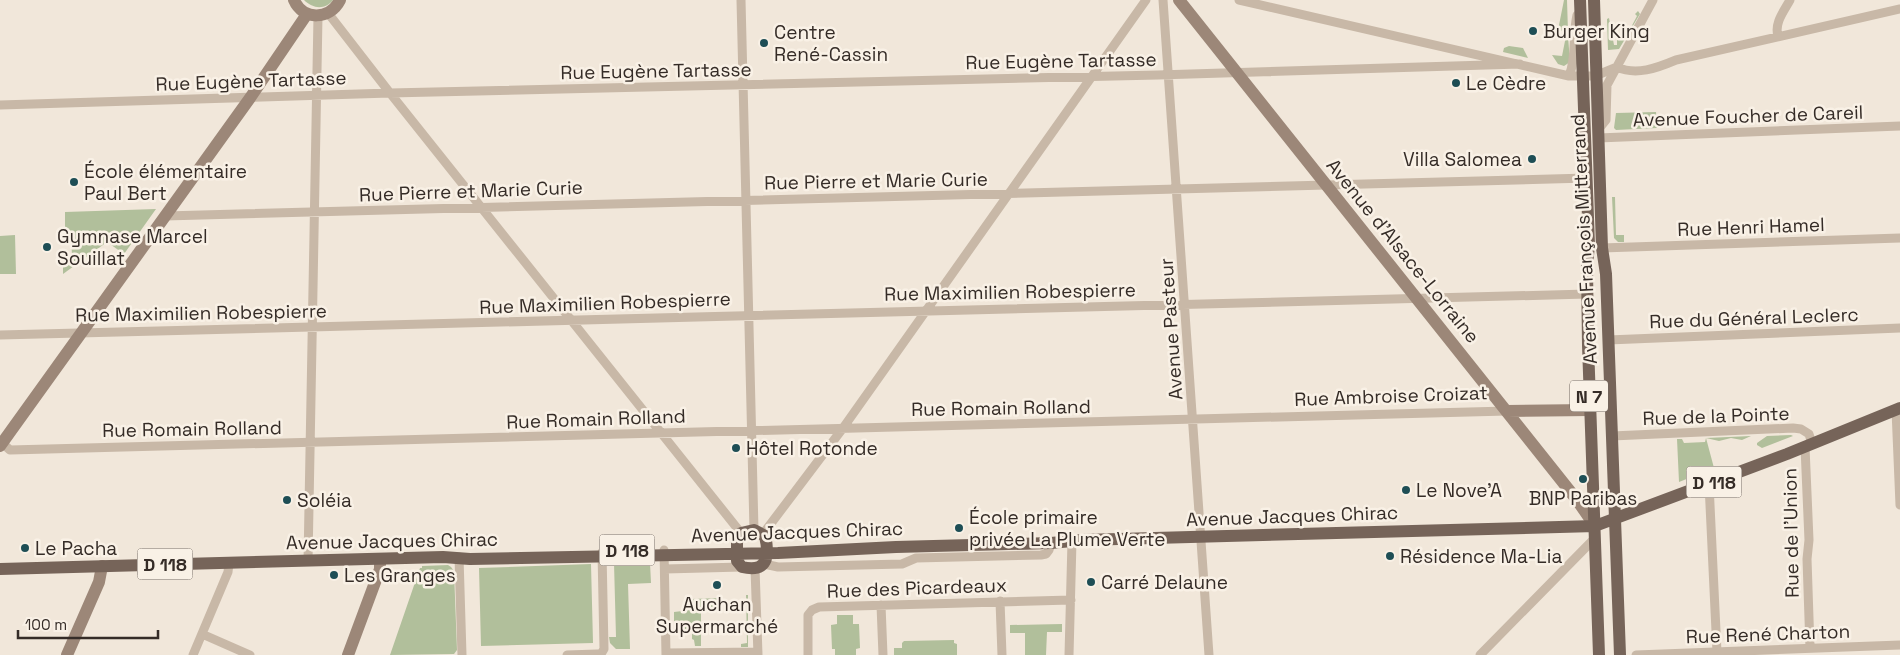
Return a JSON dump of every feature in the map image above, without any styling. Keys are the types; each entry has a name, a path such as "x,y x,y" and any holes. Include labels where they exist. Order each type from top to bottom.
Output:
{"main road":[{"name":"Avenue François Mitterrand","path":"1594,0 1589,76 1597,135 1602,248 1606,274 1620,655"},
{"name":"N 7","path":"1580,2 1589,76 1587,178"},
{"name":"Avenue François Mitterrand","path":"1587,178 1590,246 1587,266 1587,294 1599,655"},
{"name":"D 118","path":"1595,532 1615,519 1808,446 1898,409"},
{"name":"Avenue Jacques Chirac","path":"0,569 459,557 470,559 737,550 759,552 1072,541 1595,532"},
{"path":"741,533 759,552 738,561 738,538 741,533"}],"street":[{"path":"294,0 300,10 318,14 390,93 741,533"},
{"path":"1,445 250,98 303,21 334,9 340,0"},
{"path":"664,552 666,654 758,654 759,552 752,431 741,0"},
{"path":"665,569 759,552 925,310 1146,0"},
{"name":"Avenue Pasteur","path":"1163,0 1194,420 1209,655"},
{"name":"Avenue d'Alsace-Lorraine","path":"1179,0 1577,500 1595,532"},
{"path":"1239,0 1570,76 1589,76 1614,69 1635,72 1662,66 1676,60 1900,9"},
{"path":"1597,135 1606,120 1607,85 1653,0"},
{"path":"1778,36 1776,31 1779,19 1790,0"},
{"path":"1570,76 1574,64 1574,32 1580,2"},
{"path":"308,561 318,14"},
{"path":"1462,66 1467,53"},
{"name":"Rue Eugène Tartasse","path":"0,105 1520,64"},
{"path":"1574,64 1589,76 1607,85"},
{"name":"Avenue Foucher de Careil","path":"1597,135 1900,126"},
{"name":"Rue Pierre et Marie Curie","path":"165,216 1587,178"},
{"name":"Rue Henri Hamel","path":"1602,248 1900,238"},
{"name":"Rue Maximilien Robespierre","path":"0,335 1587,294"},
{"name":"Rue du Général Leclerc","path":"1608,340 1900,328"},
{"path":"1898,409 1900,505"},
{"name":"Rue Ambroise Croizat","path":"1194,420 1590,410"},
{"name":"Rue Romain Rolland","path":"1,445 10,450 1194,420"},
{"name":"Rue de la Pointe","path":"1612,436 1793,428 1801,429 1809,434 1808,446"},
{"name":"Rue de l'Union","path":"1808,446 1809,540 1807,559 1810,648"},
{"path":"1709,484 1717,652"},
{"path":"1480,655 1595,532"},
{"path":"1070,655 1072,541"},
{"path":"759,552 778,568 902,564 916,558 1041,555 1046,554 1051,543"},
{"path":"567,655 601,654 604,649 602,554"},
{"path":"459,557 462,655"},
{"path":"348,655 380,569 380,559"},
{"path":"193,655 228,572 229,563"},
{"path":"67,655 99,582 102,566"},
{"name":"Rue des Picardeaux","path":"808,655 808,615 812,610 819,607 1071,600"},
{"path":"1000,602 1002,655"},
{"path":"881,605 883,655"},
{"path":"202,634 250,655"},
{"name":"Rue René Charton","path":"1636,655 1900,645"}],"green space":[{"path":"304,0 333,0 323,7 315,7"},
{"path":"1564,0 1567,0 1568,32 1558,30"},
{"path":"1638,11 1640,14 1619,49 1608,50 1607,19 1609,18 1614,45 1617,45 1617,39 1624,36 1629,30"},
{"path":"1566,36 1568,36 1570,62 1564,66 1558,64 1552,55 1562,56"},
{"path":"1509,46 1523,48 1528,58 1503,52 1504,48"},
{"path":"1656,112 1657,128 1616,130 1614,128 1616,113"},
{"path":"1612,197 1615,197 1616,235 1624,235 1624,242 1618,242 1614,238"},
{"path":"156,209 124,254 107,242 63,274 63,257 72,256 71,233 65,233 65,212"},
{"path":"15,235 16,274 0,274 0,236"},
{"path":"1751,436 1742,440 1731,438 1719,441 1706,438"},
{"path":"1767,436 1793,436 1762,448 1757,445"},
{"path":"1706,438 1714,468 1679,482 1677,439 1682,439 1684,443 1705,442"},
{"path":"614,563 625,563 625,566 644,566 644,563 650,563 651,583 628,584 630,649 616,649 610,643 609,637 616,637"},
{"path":"591,564 593,643 481,646 479,568"},
{"path":"448,565 454,571 457,650 454,654 390,655 420,568 422,566"},
{"path":"746,595 748,595 748,647 741,647 741,644 747,643"},
{"path":"721,598 722,609 701,609 701,646 695,646 692,632 674,632 674,612 691,610 691,599"},
{"path":"837,615 853,615 853,624 859,624 860,648 856,649 856,655 835,655 835,649 832,649 831,625 837,624"},
{"path":"1062,624 1062,632 1047,632 1046,655 1025,655 1025,633 1010,633 1010,625"},
{"path":"954,640 954,643 957,644 957,655 894,655 894,648 902,648 904,641"}],"place":[{"name":"Burger King","path":"1533,31"},
{"name":"Centre René-Cassin","path":"764,43"},
{"name":"Le Cèdre","path":"1456,83"},
{"name":"Villa Salomea","path":"1532,159"},
{"name":"École élémentaire Paul Bert","path":"74,182"},
{"name":"Gymnase Marcel Souillat","path":"47,247"},
{"name":"Hôtel Rotonde","path":"736,448"},
{"name":"BNP Paribas","path":"1583,479"},
{"name":"Le Nove'A","path":"1406,490"},
{"name":"Soléia","path":"287,500"},
{"name":"École primaire privée La Plume Verte","path":"959,528"},
{"name":"Le Pacha","path":"25,548"},
{"name":"Résidence Ma-Lia","path":"1390,556"},
{"name":"Les Granges","path":"334,575"},
{"name":"Carré Delaune","path":"1091,582"},
{"name":"Auchan Supermarché","path":"717,585"}]}
